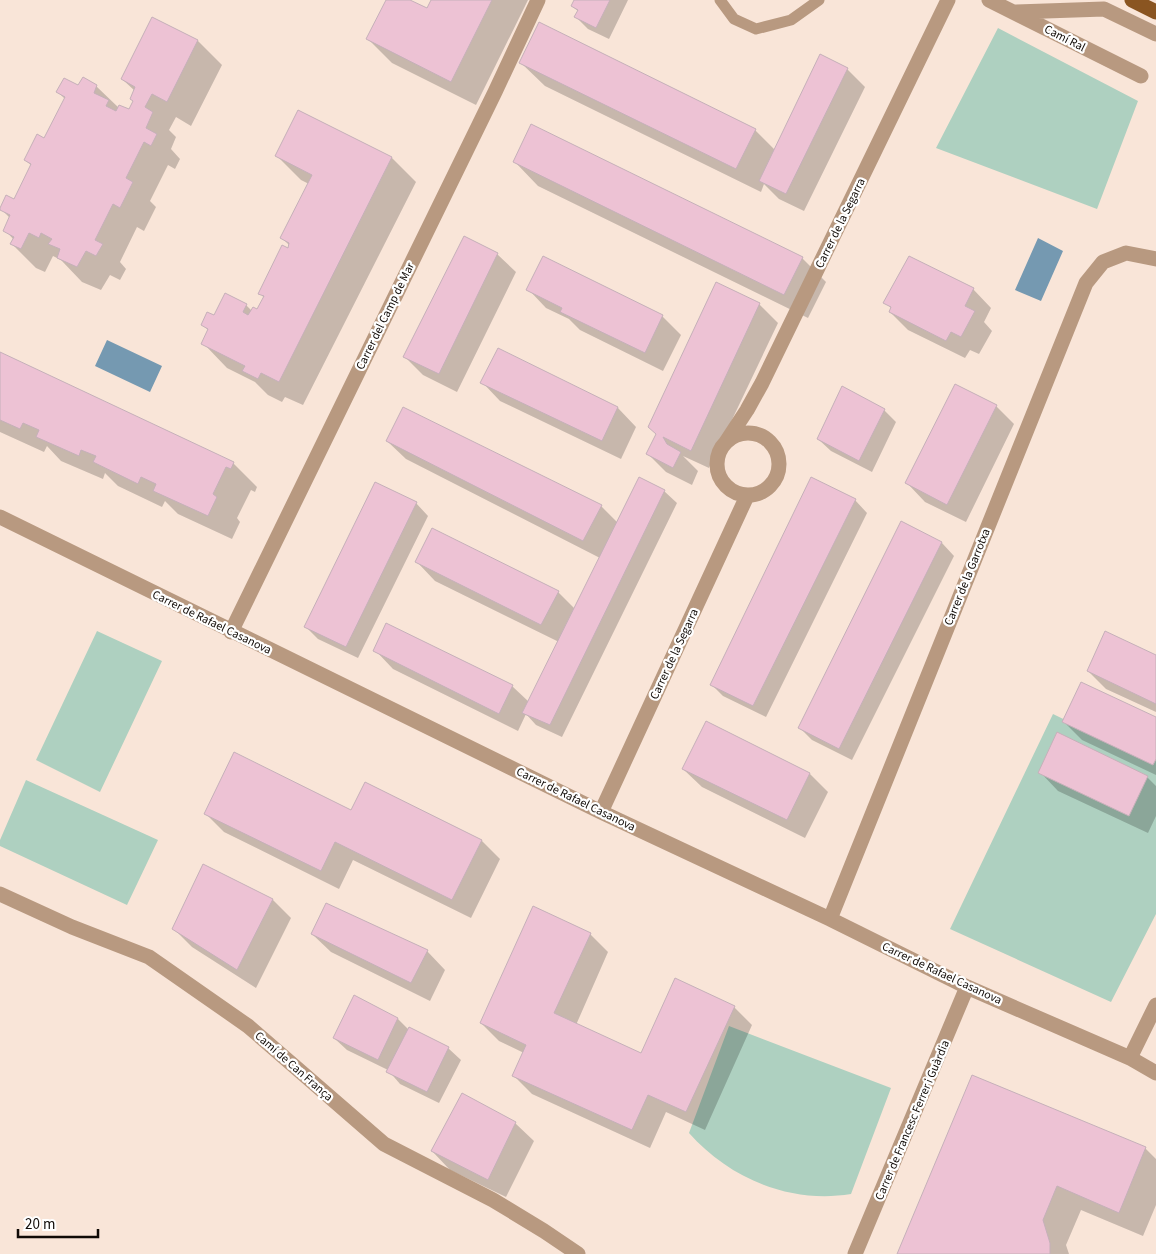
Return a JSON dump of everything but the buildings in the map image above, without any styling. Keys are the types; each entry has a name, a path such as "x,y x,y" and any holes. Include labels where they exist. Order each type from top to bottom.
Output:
{"main road":[{"path":"1132,0 1156,12"}],"street":[{"name":"Carrer del Camp de Mar","path":"231,632 538,0"},
{"name":"Carrer de la Segarra","path":"601,812 748,496 728,489 718,472 718,453 747,410 762,383 948,0"},
{"name":"Camí Ral","path":"990,0 1141,76"},
{"path":"1014,12 1104,9 1156,34"},
{"name":"Carrer de la Garrotxa","path":"830,919 1086,283 1103,262 1126,253 1156,259"},
{"path":"726,442 735,435 748,432 760,435 770,442 777,452 780,464 777,477 770,487 760,494 748,496"},
{"name":"Carrer de Rafael Casanova","path":"0,517 601,812 830,919 967,987 1130,1058 1156,1073"},
{"name":"Camí de Can França","path":"0,894 72,927 149,957 248,1026 384,1144 492,1200 560,1248 578,1254"},
{"name":"Carrer de Francesc Ferrer i Guàrdia","path":"856,1254 967,987"},
{"path":"1130,1058 1156,1005"}],"lane":[{"path":"720,0 734,19 756,29 791,20 818,0"}],"green space":[{"path":"998,28 1138,101 1097,209 936,148"},
{"path":"97,631 162,661 100,792 36,760"},
{"path":"1053,714 1154,763 1156,760 1156,914 1111,1002 950,929"},
{"path":"26,780 158,840 127,905 0,846 0,840"},
{"path":"729,1026 891,1088 851,1194 805,1195 783,1191 762,1184 741,1175 722,1163 689,1133"}],"water":[{"path":"1038,238 1063,251 1041,301 1015,290"},
{"path":"107,340 162,366 150,392 95,366"}]}
